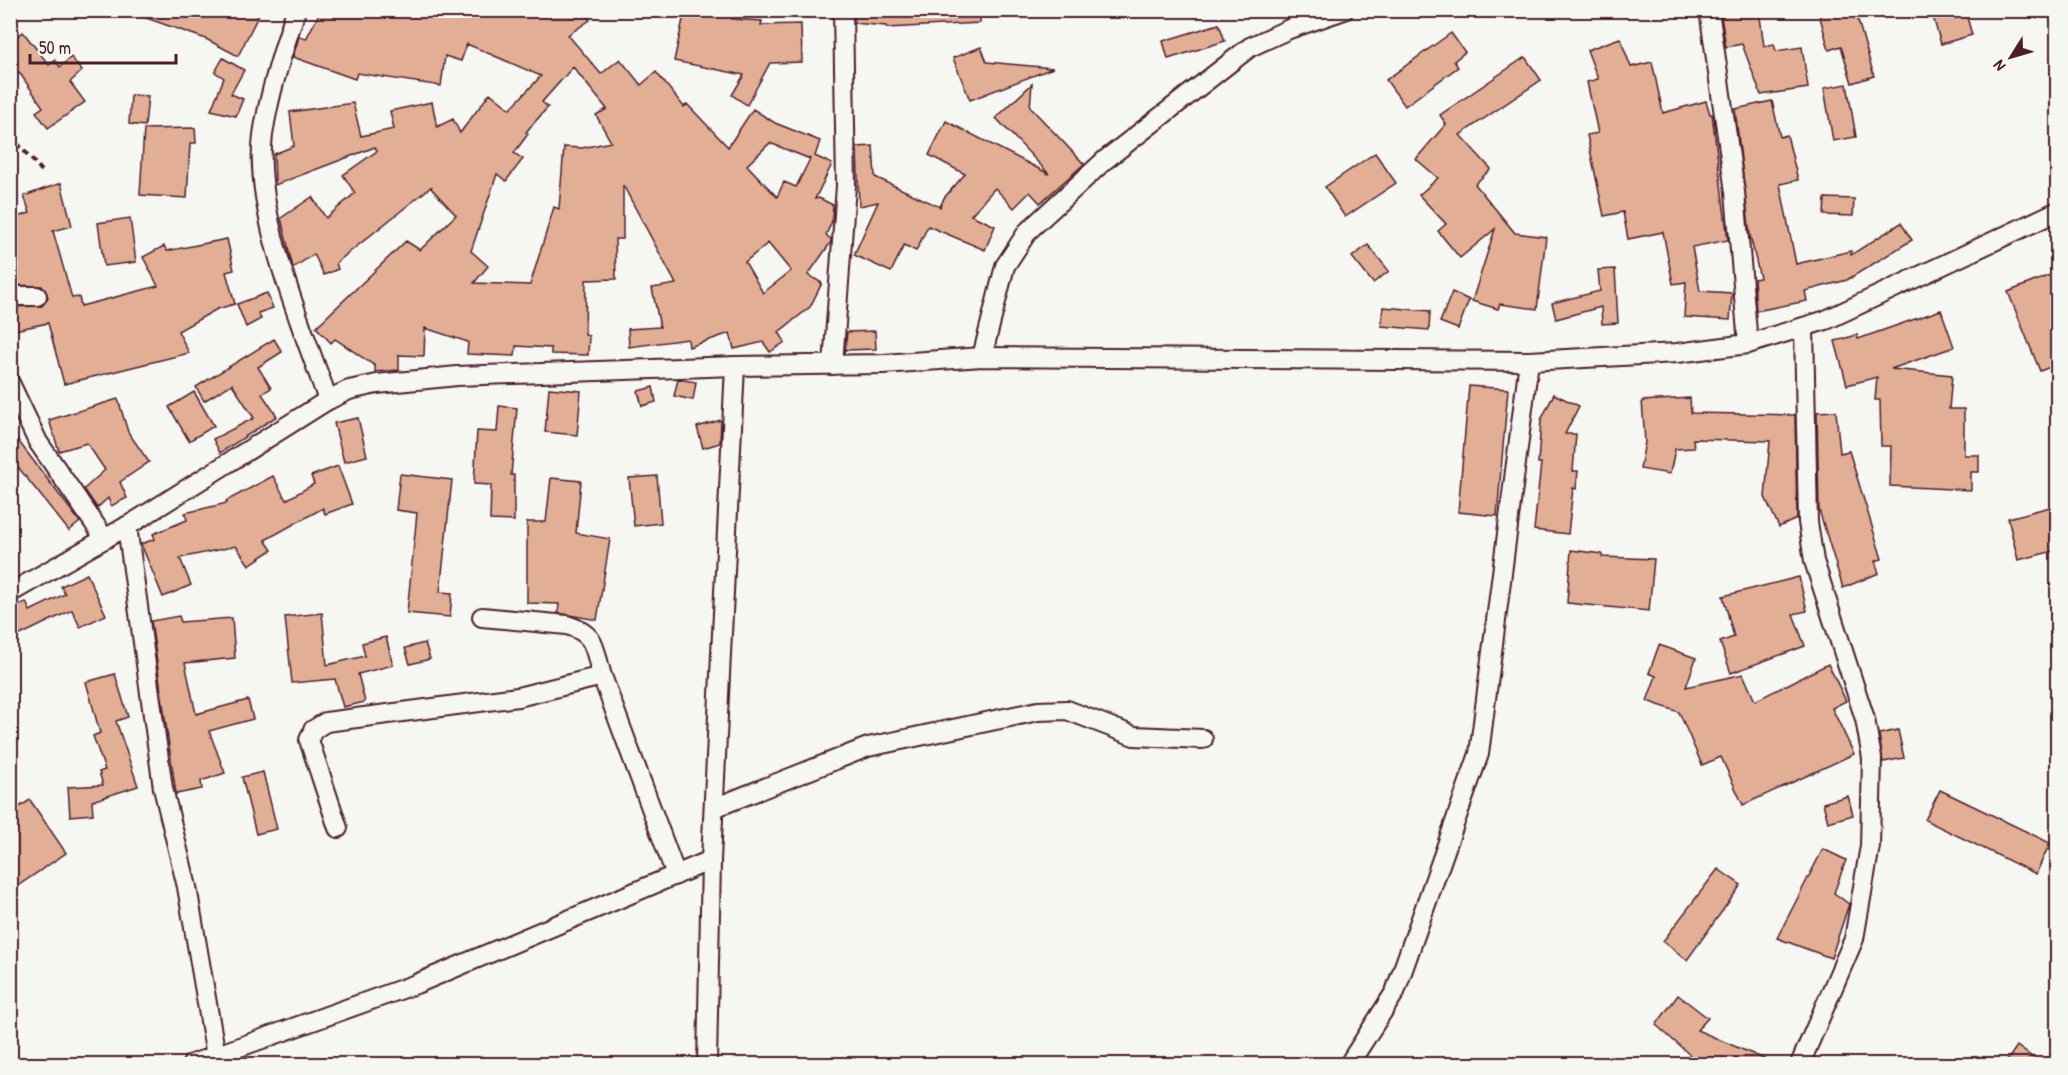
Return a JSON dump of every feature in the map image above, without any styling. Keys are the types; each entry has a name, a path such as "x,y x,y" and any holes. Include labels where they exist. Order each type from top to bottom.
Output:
{"street":[{"path":"296,10 282,55 263,136 264,183 270,228 328,400"},
{"path":"833,365 846,186 843,10"},
{"path":"982,357 1005,266 1028,231 1106,160 1250,47 1289,29 1344,10"},
{"path":"1710,10 1735,192 1749,344"},
{"path":"10,593 127,526 328,400 349,390 377,384 457,376 735,366 833,365 982,357 1529,361 1677,353 1749,344 1826,320 2058,211"},
{"path":"10,296 37,296"},
{"path":"1800,1065 1854,939 1870,846 1872,758 1865,718 1814,561 1808,522 1804,328"},
{"path":"1349,1065 1395,992 1479,754 1529,361"},
{"path":"707,1065 711,860 735,366"},
{"path":"10,383 38,442 105,539"},
{"path":"127,526 163,788 188,887 216,1056"},
{"path":"482,617 567,625 580,629 591,637 602,676 676,874"},
{"path":"338,828 309,740 313,730 326,722 518,697 602,676"},
{"path":"714,808 868,747 1038,711 1067,710 1134,736 1203,739"},
{"path":"192,1065 416,984 711,860"}],"path":[{"path":"10,135 43,172"}],"building":[{"path":"132,10 261,10 238,56 206,39 132,13"},
{"path":"321,10 584,10 590,20 568,35 601,74 620,59 641,85 656,72 684,107 687,104 728,147 753,109 775,123 820,141 815,156 832,164 815,199 819,198 833,205 832,221 826,235 831,242 808,275 822,283 810,307 779,332 785,342 770,352 763,342 734,349 730,333 689,347 688,339 629,347 628,329 660,327 652,288 676,284 623,185 623,239 615,239 616,279 586,280 585,335 589,336 588,355 551,354 551,348 516,346 515,356 467,354 468,342 425,328 424,356 399,355 399,370 375,372 375,366 335,339 331,343 316,327 406,241 420,250 456,215 431,188 432,186 336,263 338,269 324,275 314,254 293,268 281,218 312,197 326,218 355,193 343,175 377,151 375,147 275,185 274,154 294,146 290,112 353,103 361,136 394,129 390,111 432,102 437,127 453,119 460,133 490,93 510,109 541,76 467,44 461,61 445,56 441,86 357,73 355,79 293,57 299,36 306,39","holes":["573,67 607,109 596,115 611,142 582,148 564,147 559,209 554,207 530,285 474,283 488,266 471,251 497,174 506,181 523,159 514,153 528,134 526,132 548,107 542,102","770,143 810,159 796,187 784,182 777,197 747,165","768,243 791,271 763,293 745,262"]},
{"path":"685,10 732,10 732,19 762,21 761,25 801,24 802,62 770,63 747,105 732,95 744,75 674,61"},
{"path":"854,10 980,10 980,23 887,28 886,26 854,23"},
{"path":"1720,10 1759,10 1764,46 1774,44 1776,51 1802,47 1808,88 1761,95 1742,44 1726,47"},
{"path":"1818,10 1855,10 1874,76 1852,83 1841,46 1829,50"},
{"path":"1931,10 1965,10 1972,35 1941,44"},
{"path":"1219,24 1225,41 1168,59 1163,41"},
{"path":"23,32 49,65 55,60 60,67 71,57 82,71 70,82 85,102 48,128 36,112 43,107 19,72 10,79 10,42"},
{"path":"1451,33 1465,52 1454,61 1458,67 1405,106 1386,80"},
{"path":"1620,38 1631,67 1652,62 1663,113 1706,101 1710,114 1712,114 1728,240 1692,247 1700,291 1732,293 1730,320 1684,317 1686,282 1673,284 1663,232 1628,239 1623,212 1604,216 1587,135 1598,133 1587,82 1598,79 1587,50"},
{"path":"981,47 987,62 1053,68 970,100 953,58"},
{"path":"1525,57 1541,80 1460,135 1491,169 1475,184 1515,233 1546,237 1537,309 1500,304 1498,309 1472,301 1495,229 1460,258 1438,231 1446,224 1419,195 1438,178 1416,159 1446,124 1440,115"},
{"path":"223,58 244,70 231,94 243,99 236,116 211,110 224,78 215,72"},
{"path":"1032,84 1030,107 1084,164 1040,203 1030,192 1014,208 995,188 971,215 995,226 985,250 928,226 916,251 904,245 891,272 854,255 878,202 859,206 857,147 873,146 875,177 940,207 944,198 965,174 929,155 946,121 1049,174 996,118"},
{"path":"1847,84 1856,137 1833,141 1824,88"},
{"path":"131,95 148,96 145,126 129,124"},
{"path":"1772,101 1780,137 1787,135 1798,180 1780,184 1796,264 1851,251 1851,255 1901,223 1912,240 1847,280 1805,291 1807,301 1756,311 1754,279 1760,278 1750,235 1735,109"},
{"path":"195,128 196,143 190,143 187,198 140,195 144,129"},
{"path":"1375,153 1396,183 1345,217 1325,187"},
{"path":"61,183 72,226 53,231 72,298 79,297 81,306 158,286 143,257 164,246 167,251 227,239 234,270 226,272 235,304 217,309 178,331 189,353 64,384 48,323 10,331 10,307 42,306 48,297 42,286 10,285 10,219 30,213 24,196"},
{"path":"1825,198 1854,199 1853,216 1824,215"},
{"path":"130,218 136,262 104,266 98,223"},
{"path":"1368,245 1389,271 1373,283 1352,257"},
{"path":"1615,269 1618,323 1602,324 1601,307 1556,319 1552,303 1600,291 1598,270"},
{"path":"2050,275 2058,293 2058,364 2040,371 2008,292"},
{"path":"1452,292 1469,300 1458,329 1440,322"},
{"path":"267,293 273,308 258,313 261,319 246,327 237,304"},
{"path":"1383,307 1430,311 1429,330 1381,326"},
{"path":"1941,310 1954,347 1891,369 1952,375 1949,409 1964,409 1964,455 1979,455 1979,472 1971,472 1971,490 1890,486 1891,446 1881,446 1880,400 1875,400 1877,377 1847,385 1835,341 1857,335 1858,339"},
{"path":"875,331 876,349 845,350 847,332"},
{"path":"274,339 282,352 258,367 271,388 262,394 277,416 220,453 213,439 254,418 232,384 204,401 196,387"},
{"path":"678,379 696,382 693,400 674,396"},
{"path":"1469,386 1508,389 1497,516 1458,512"},
{"path":"653,387 656,402 642,406 638,391"},
{"path":"549,388 581,391 577,435 545,432"},
{"path":"194,392 214,426 189,441 169,407"},
{"path":"1554,394 1579,406 1565,434 1576,434 1573,471 1578,471 1576,489 1573,488 1568,534 1534,530 1541,463 1538,463 1541,420"},
{"path":"1690,398 1691,413 1795,415 1797,519 1779,527 1765,497 1770,441 1693,439 1694,448 1675,449 1670,474 1640,469 1645,442 1642,401"},
{"path":"118,399 128,432 149,462 120,482 127,498 111,506 108,498 97,508 84,489 105,470 87,443 59,451 49,420"},
{"path":"499,406 517,408 511,475 514,475 514,521 490,520 491,485 474,484 477,431 497,432"},
{"path":"1836,411 1840,453 1849,451 1882,559 1875,561 1879,573 1843,588 1819,510 1817,412"},
{"path":"358,418 367,456 344,462 334,423"},
{"path":"721,420 720,443 703,448 697,427"},
{"path":"10,430 80,522 69,531 10,457"},
{"path":"338,466 352,504 325,514 323,508 265,540 272,550 249,565 236,546 180,558 191,585 163,597 141,544 155,539 153,534 187,520 185,513 227,503 226,501 273,476 286,500 314,484 311,476"},
{"path":"400,474 452,480 440,592 452,593 450,617 407,613 417,513 396,510"},
{"path":"657,476 661,523 634,526 629,478"},
{"path":"551,478 581,481 576,533 610,539 597,620 558,613 559,604 527,603 527,522 546,522"},
{"path":"2058,505 2058,550 2018,560 2008,518"},
{"path":"1571,550 1602,554 1602,557 1654,559 1649,611 1567,603"},
{"path":"87,574 106,615 80,627 72,610 16,637 10,626 10,609 26,602 30,611 65,594 61,586"},
{"path":"1799,577 1807,611 1793,614 1805,646 1731,673 1720,642 1734,637 1723,596"},
{"path":"322,613 327,665 365,656 362,643 386,637 393,665 358,674 365,702 343,707 335,679 292,683 285,617"},
{"path":"179,616 181,622 232,618 235,658 185,663 196,714 248,700 253,719 209,731 225,773 201,781 202,789 176,794 151,621"},
{"path":"425,643 430,659 410,664 405,648"},
{"path":"1659,645 1696,658 1686,687 1743,674 1755,701 1828,664 1846,701 1832,708 1854,754 1743,805 1721,757 1702,765 1679,712 1647,701 1656,676 1649,673"},
{"path":"115,674 128,717 116,721 138,786 92,801 93,814 70,816 68,787 103,785 99,772 105,770 93,736 100,733 86,682"},
{"path":"1898,730 1904,758 1883,762 1879,734"},
{"path":"263,772 277,829 256,834 242,777"},
{"path":"1940,790 2050,843 2036,874 1925,820"},
{"path":"1848,796 1853,815 1828,822 1823,803"},
{"path":"30,800 66,853 10,891 10,813"},
{"path":"1823,849 1846,860 1834,893 1849,904 1831,958 1777,938"},
{"path":"1718,869 1741,885 1687,960 1663,941"},
{"path":"1678,995 1708,1018 1697,1030 1778,1065 1683,1065 1690,1055 1656,1025"},
{"path":"2017,1046 2043,1065 2004,1065"}]}
